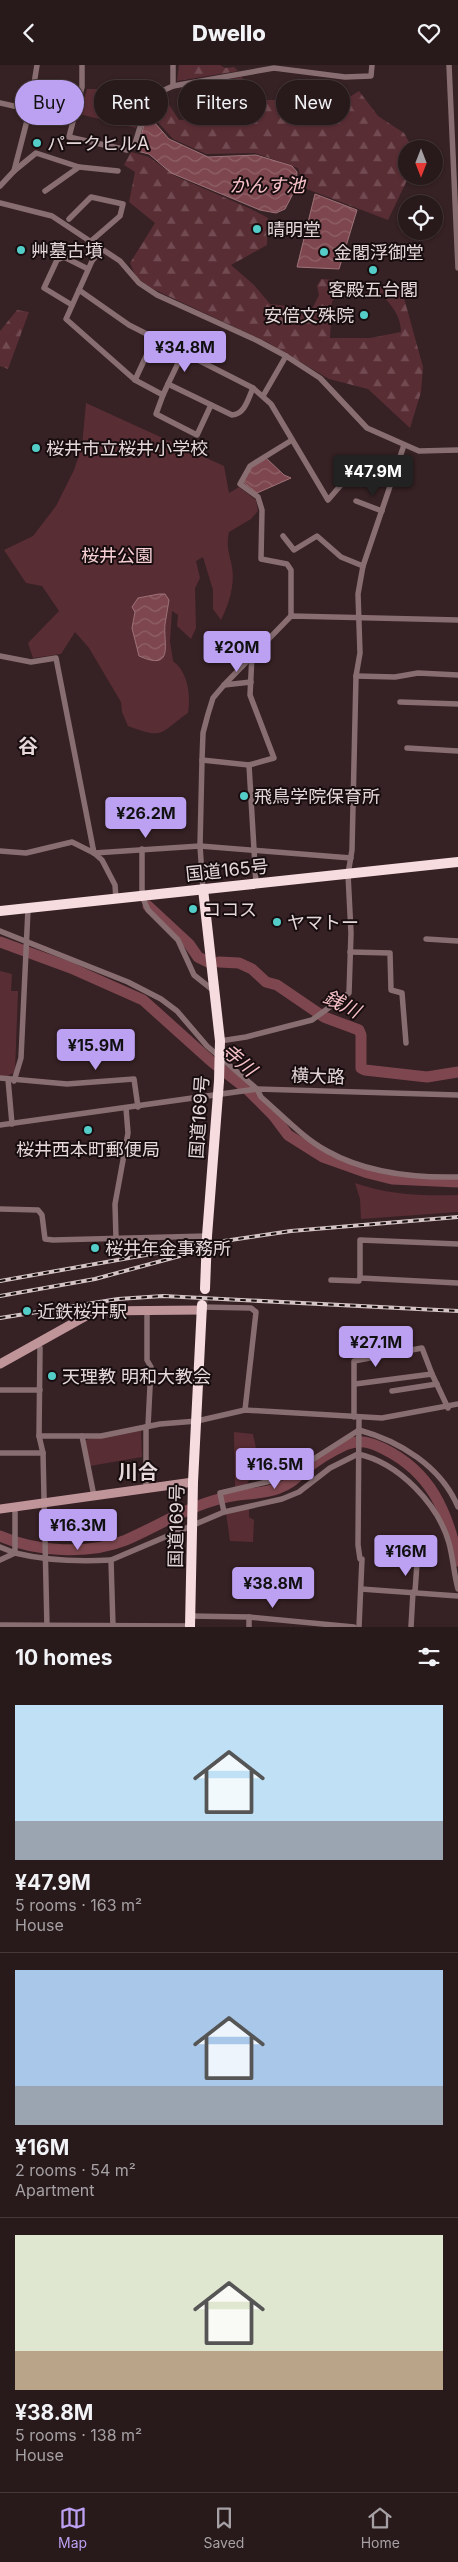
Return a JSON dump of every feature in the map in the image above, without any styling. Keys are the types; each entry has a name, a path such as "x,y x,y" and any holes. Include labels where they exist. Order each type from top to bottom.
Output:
{"highway":[{"name":"国道165号","path":"0,911 458,862"},
{"name":"国道169号","path":"203,889 220,1041 219,1081 206,1236 205,1289"},
{"name":"国道169号","path":"190,1623 192,1482 197,1421 202,1307"}],"street":[{"path":"35,80 37,65"},
{"path":"82,65 82,80"},
{"path":"173,65 173,86"},
{"path":"71,125 69,137 126,150 134,147 149,97 173,86 274,68 345,77 371,76 372,65"},
{"path":"449,65 455,141 458,268"},
{"path":"0,103 15,106"},
{"path":"14,171 26,125"},
{"path":"0,186 14,171 36,153 79,167 118,171"},
{"path":"44,191 79,167"},
{"path":"69,219 91,197 123,204 120,216 90,242"},
{"path":"0,203 52,216 120,261 139,283 157,295 286,356 320,378 367,428 419,451 458,450"},
{"path":"101,250 88,269 66,319 135,380 163,395"},
{"path":"72,305 44,288 57,260 64,257 88,269"},
{"path":"79,290 129,325 253,389 263,396 271,404 328,500 347,477 359,481 370,472 392,481"},
{"path":"135,380 154,339"},
{"path":"183,353 156,414 197,435 211,405"},
{"path":"263,396 286,356"},
{"path":"168,384 232,415 242,412 253,389"},
{"path":"292,440 250,466 240,483 258,497 262,510 261,559 288,564 291,570 292,615"},
{"path":"220,1041 246,1037 312,1019 349,993 348,874 351,858 356,676 360,653 358,594 363,566 404,445"},
{"path":"356,501 382,511"},
{"path":"283,536 294,550 317,535 341,557 363,566"},
{"path":"203,889 200,846 203,733 213,698 252,655 292,615 458,620"},
{"path":"202,760 249,765 274,757 250,695 252,655"},
{"path":"0,656 31,662 56,658 94,853"},
{"path":"356,676 395,677 418,673 458,675"},
{"path":"224,685 252,682"},
{"path":"400,703 458,704"},
{"path":"407,748 458,751"},
{"path":"249,765 252,849 256,883"},
{"path":"0,851 26,853 72,842 94,853 102,860 115,885 116,899"},
{"path":"94,853 200,846 351,858"},
{"path":"142,849 142,896 148,910 178,940 194,975 215,991"},
{"path":"12,1124 11,1080 21,1058 28,909"},
{"path":"0,931 128,982 161,999 177,1011 220,1061 256,1089 261,1097 311,1140 340,1158 392,1173 458,1177"},
{"path":"426,939 458,941"},
{"path":"350,952 390,953 391,990 402,993 406,1043"},
{"path":"0,1078 67,1084 134,1079 138,1107"},
{"name":"横大路","path":"0,1125 138,1107 230,1091 256,1089 458,1095"},
{"path":"116,1238 115,1204 128,1133 126,1108"},
{"path":"0,1209 38,1210 42,1215 45,1239 206,1236"},
{"path":"360,1278 360,1240 458,1244"},
{"path":"331,1280 359,1281 360,1278 458,1283"},
{"path":"0,1364 95,1311 202,1307 251,1308 256,1312 246,1411"},
{"path":"146,1488 147,1427 151,1367 146,1360 147,1310"},
{"path":"38,1343 40,1347 39,1436 43,1453 47,1626"},
{"path":"359,1627 362,1559 360,1559 358,1545 359,1431 356,1417 354,1361 422,1348 448,1408"},
{"path":"355,1384 432,1373"},
{"path":"392,1391 437,1384"},
{"path":"0,1390 40,1389"},
{"path":"39,1436 101,1436 147,1427 197,1421 246,1411 322,1413 382,1418 448,1408 458,1404"},
{"path":"224,1511 220,1493 275,1481 290,1474 359,1431"},
{"path":"359,1431 398,1445 421,1460 443,1482 458,1507"},
{"path":"82,1436 94,1496"},
{"path":"0,1453 43,1453"},
{"path":"0,1547 15,1553 45,1559 83,1562 111,1559 134,1552 192,1522 224,1511 282,1499 299,1492 330,1469 358,1454 384,1464 408,1481 432,1508 449,1543 458,1589"},
{"path":"0,1509 192,1482"},
{"path":"15,1508 15,1553"},
{"path":"0,1560 15,1553"},
{"path":"111,1559 113,1626"},
{"path":"411,1627 418,1563"},
{"path":"361,1589 458,1596"},
{"path":"249,1617 249,1627"},
{"path":"0,1625 152,1626 249,1617 354,1627"}],"green space":[{"path":"179,65 220,65 225,68 234,67 238,71 178,80"},
{"path":"242,77 243,80 227,80"},
{"path":"87,89 94,89 94,118 84,115 84,98"},
{"path":"359,91 378,116 404,133 408,140 398,140 398,185 405,185 400,195 398,195 398,199 388,220 304,188 298,168 255,153 206,154 173,139 161,125 168,125 168,103 178,118 178,125 266,125 266,100 276,100 276,125 350,125 350,97"},
{"path":"124,125 137,125 136,128"},
{"path":"131,152 149,157 175,176 268,218 267,245 231,265 254,285 270,304 312,309 319,295 317,286 321,279 334,280 338,285 338,296 332,301 330,338 370,338 401,332 396,313 374,287 401,287 423,367 421,392 410,428 368,389 329,379 267,342 151,288 136,277 130,263 155,223 129,202 135,172 124,165"},
{"path":"17,310 29,312 8,369 0,366 0,331"},
{"name":"桜井公園","path":"86,403 224,466 229,493 239,487 256,500 258,511 251,519 229,532 228,546 233,581 229,601 221,620 213,609 213,590 203,557 196,561 200,578 195,588 196,628 191,639 177,626 178,615 172,611 170,641 173,661 182,671 185,678 189,692 189,706 188,713 161,732 149,733 128,726 122,712 121,702 89,648 75,632 61,654 33,658 28,643 59,611 42,586 26,583 4,550 33,536 56,506 74,470 82,446"},
{"path":"0,971 12,974 11,991 18,991 15,1072 8,1076 0,1076"},
{"path":"355,1183 380,1190 406,1194 458,1195 458,1212 361,1219 360,1199"},
{"path":"141,1430 142,1457 90,1466 85,1441"},
{"path":"234,1432 253,1434 257,1453 252,1455 254,1464 257,1465 247,1484 235,1488"},
{"path":"249,1508 249,1517 254,1520 253,1542 230,1541 226,1513"}],"water":[{"name":"かんす池","path":"144,125 157,125 169,139 208,157 256,155 292,166 297,172 296,188 285,209 276,213 260,210 171,173 149,154 137,151"},
{"path":"315,194 357,210 339,269 297,267"},
{"path":"266,458 284,475 291,478 257,493 242,481 252,464"},
{"path":"165,594 169,600 165,624 165,653 163,658 150,660 139,656 132,628 135,612 132,607 138,598"}],"waterway":[{"name":"銭川","path":"148,906 189,944 198,957 208,962"},
{"name":"寺川","path":"0,942 71,968 143,1000 212,1062 248,1090 273,1115 288,1135 323,1157 368,1173 392,1179 458,1182"},
{"name":"銭川","path":"219,962 239,963 252,969 266,982 277,985 324,1017 359,1030 361,1035 361,1068 365,1070 427,1077 458,1072"},
{"path":"0,1536 30,1545 63,1550 79,1550 111,1545 210,1502 230,1496 265,1492 283,1486 330,1453 350,1443 360,1442 369,1443 400,1458 414,1469 425,1482 443,1510 458,1561"}],"tunnel":[{"path":"202,1305 205,1289"}],"railway":[{"path":"0,1281 291,1231 458,1217"},
{"path":"0,1296 95,1279 187,1254"},
{"path":"0,1318 118,1299 163,1296 458,1311"}],"place":[{"name":"パークヒルA","path":"37,143"},
{"name":"晴明堂","path":"257,229"},
{"name":"艸墓古墳","path":"21,250"},
{"name":"金閣浮御堂","path":"324,252"},
{"name":"客殿五台閣","path":"373,270"},
{"name":"安倍文殊院","path":"364,315"},
{"name":"桜井市立桜井小学校","path":"36,448"},
{"name":"飛鳥学院保育所","path":"244,796"},
{"name":"ココス","path":"193,909"},
{"name":"ヤマトー","path":"277,922"},
{"name":"桜井西本町郵便局","path":"88,1130"},
{"name":"桜井年金事務所","path":"95,1248"},
{"name":"近鉄桜井駅","path":"27,1311"},
{"name":"天理教 明和大教会","path":"52,1376"}],"district":[{"name":"谷","path":"28,746"},
{"name":"川合","path":"138,1472"}]}
